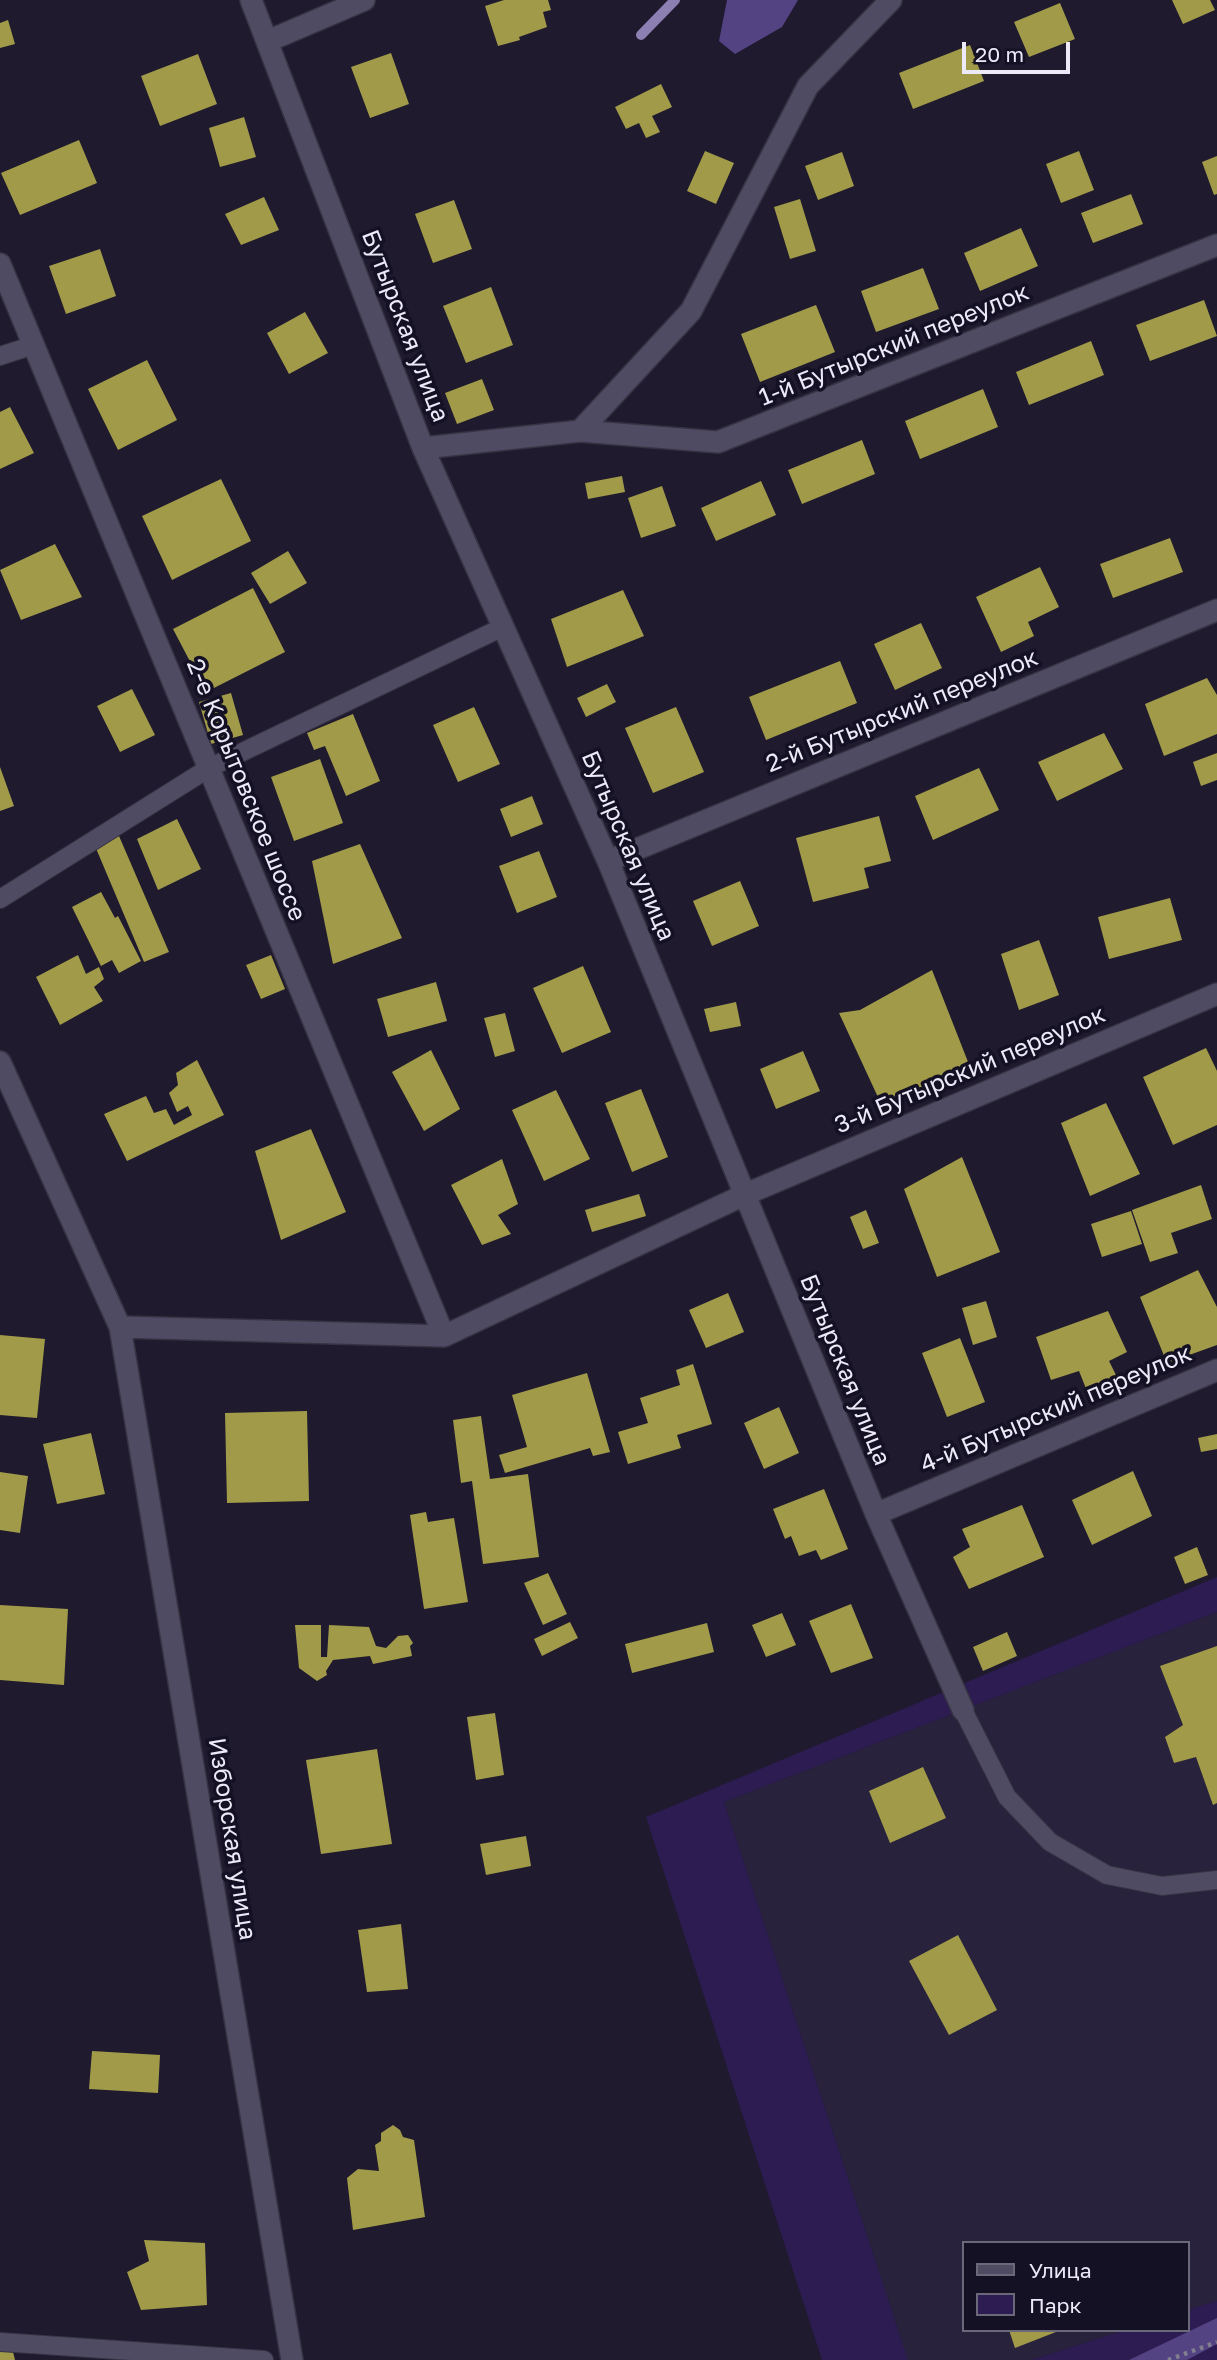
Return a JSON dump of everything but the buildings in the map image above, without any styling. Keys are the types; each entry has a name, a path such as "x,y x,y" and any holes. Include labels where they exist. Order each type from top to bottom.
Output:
{"street":[{"name":"Бутырская улица","path":"251,0 423,448 608,861 876,1514 963,1710"},
{"path":"268,41 364,0"},
{"path":"580,431 691,311 808,86 891,0"},
{"name":"1-й Бутырский переулок","path":"423,448 580,431 718,442 1217,245"},
{"name":"2-е Корытовское шоссе","path":"0,264 444,1336"},
{"name":"2-й Бутырский переулок","path":"608,861 1217,610"},
{"name":"3-й Бутырский переулок","path":"444,1336 744,1195 1217,994"},
{"name":"Изборская улица","path":"1,1069 120,1326 292,2360"},
{"path":"120,1326 444,1336"},
{"name":"4-й Бутырский переулок","path":"876,1514 1217,1370"}],"lane":[{"path":"0,356 34,345"},
{"path":"0,899 209,768 503,626"},
{"path":"963,1710 1007,1797 1050,1842 1107,1875 1162,1886 1217,1880"},
{"path":"0,2342 264,2360"}],"path":[{"path":"1168,2360 1217,2342"}],"shaded area":[{"path":"727,0 798,0 782,27 735,54 719,41"},
{"path":"1217,1612 1217,2301 1189,2309 1189,2241 962,2241 962,2332 1119,2332 1031,2360 908,2360 724,1802"},
{"path":"1217,2318 1217,2344 1187,2360 1129,2360 1189,2332"}],"green space":[{"path":"1217,1577 1217,1612 724,1802 908,2360 822,2360 646,1817"},
{"path":"1217,2301 1217,2360 1031,2360 1119,2332 1189,2332 1189,2309"}],"waterway":[{"path":"641,35 675,0"}]}
